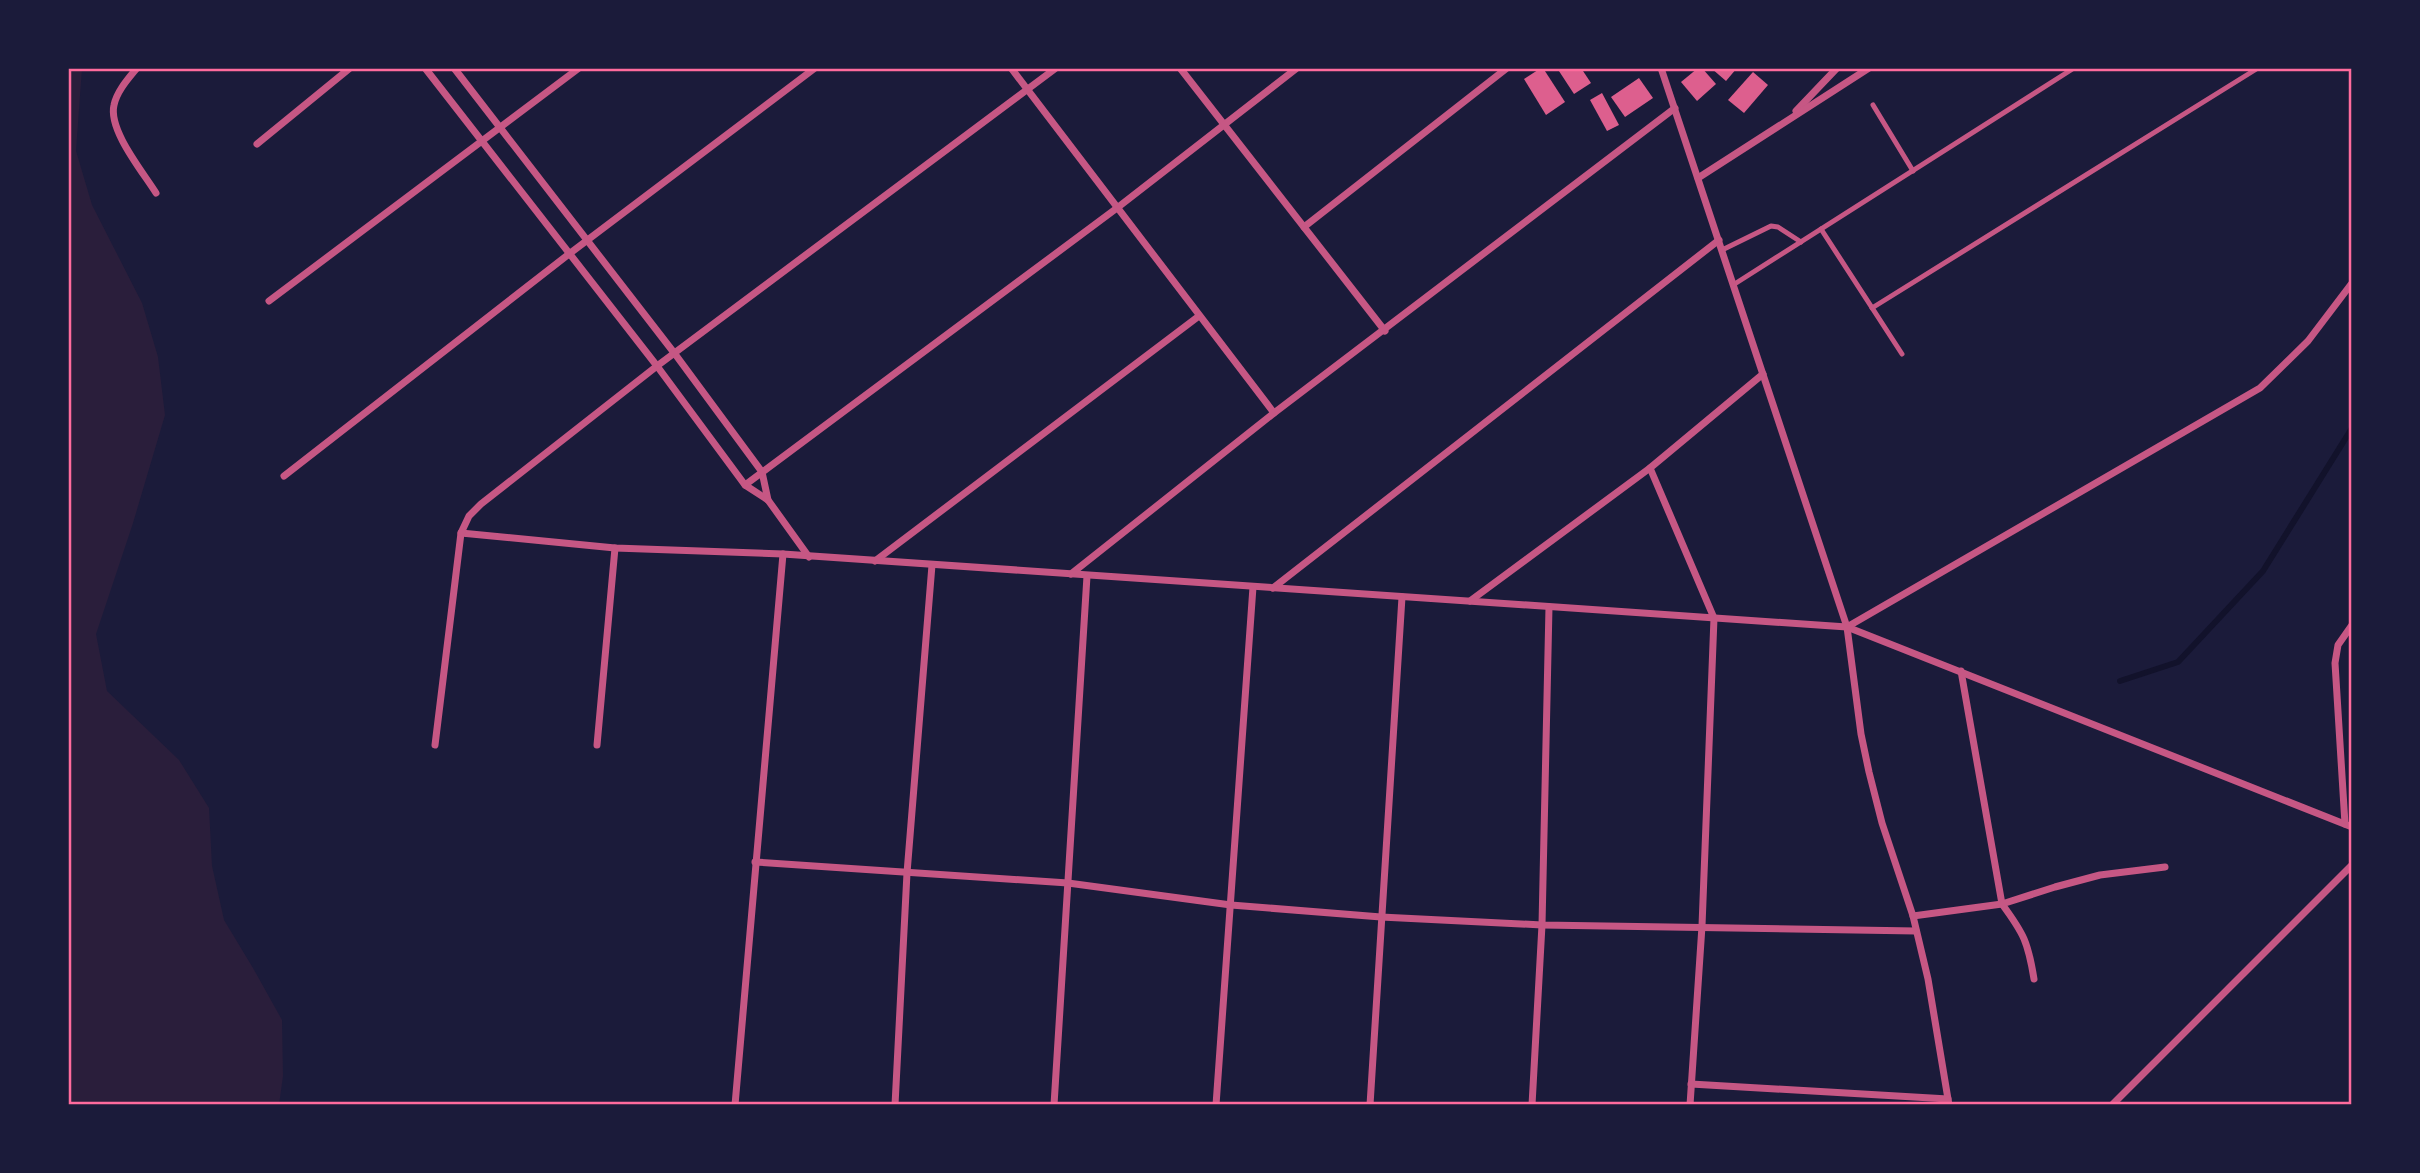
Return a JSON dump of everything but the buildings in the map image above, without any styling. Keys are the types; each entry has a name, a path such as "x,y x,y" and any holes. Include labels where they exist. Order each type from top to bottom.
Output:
{"street":[{"path":"137,68 121,88 113,107 118,133 156,193"},
{"path":"257,144 350,68"},
{"path":"425,68 657,366 745,485 768,500 809,557"},
{"path":"454,68 675,354 762,472 768,500"},
{"path":"269,301 579,68"},
{"path":"284,476 587,240 815,68"},
{"path":"1011,68 1274,413"},
{"path":"435,746 461,533 469,516 657,366 1056,68"},
{"path":"1180,68 1385,331"},
{"path":"745,485 1117,208 1297,68"},
{"path":"1304,227 1507,68"},
{"path":"1661,68 1847,627 1861,734 1869,772 1882,823 1913,916 1928,979 1948,1102 1690,1084"},
{"path":"1788,119 1836,68"},
{"path":"1698,178 1869,68"},
{"path":"1071,574 1274,413 1675,108"},
{"path":"1273,588 1719,240"},
{"path":"1847,627 2260,388 2308,341 2352,283"},
{"path":"875,561 1199,316"},
{"path":"1470,602 1650,468 1763,374"},
{"path":"1650,468 1714,618 1702,926 1690,1105"},
{"path":"461,533 615,548 783,554 1847,627 2348,826 2335,663 2338,645 2352,625"},
{"path":"597,745 615,548"},
{"path":"735,1105 783,554"},
{"path":"895,1105 907,873 932,565"},
{"path":"1054,1105 1087,576"},
{"path":"1216,1105 1253,587"},
{"path":"1370,1105 1402,597"},
{"path":"1532,1105 1542,925 1549,607"},
{"path":"1961,671 2002,904 2029,946 2034,979"},
{"path":"755,862 1068,883 1231,905 1381,917 1542,925 1916,931"},
{"path":"2112,1105 2352,865"},
{"path":"1913,916 2002,904 2100,875 2165,867"}],"lane":[{"path":"1733,285 2074,68"},
{"path":"1872,308 2258,68"},
{"path":"1873,105 1913,171"},
{"path":"1722,250 1771,226 1779,227 1801,242"},
{"path":"1821,229 1902,354"}],"shaded area":[{"path":"68,68 82,68 76,151 92,205 142,303 158,357 165,415 96,634 107,691 179,760 209,808 212,866 224,920 282,1020 283,1076 279,1105 68,1105"}],"waterway":[{"path":"2120,681 2178,662 2263,571 2352,428"}]}
